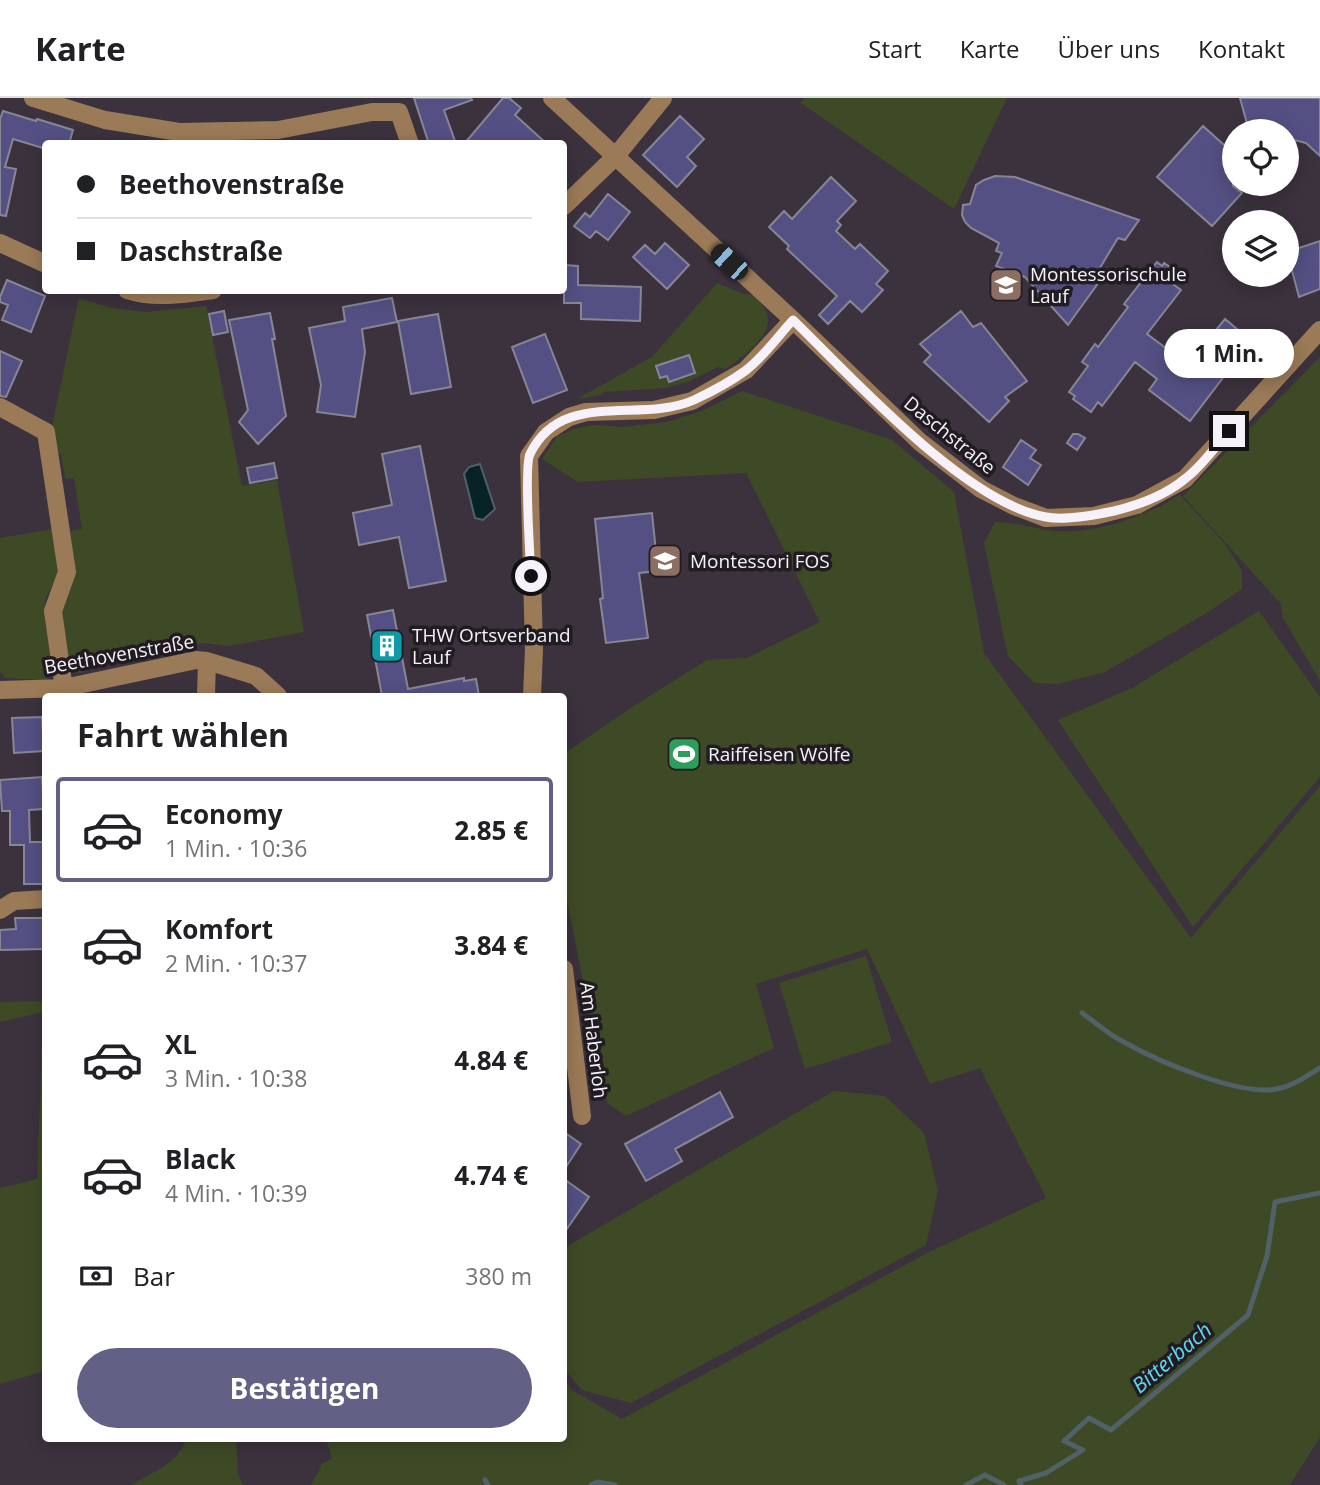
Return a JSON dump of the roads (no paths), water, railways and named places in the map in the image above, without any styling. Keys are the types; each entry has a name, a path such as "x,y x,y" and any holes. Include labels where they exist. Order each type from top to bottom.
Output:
{"street":[{"path":"33,98 104,120 179,132 278,130 372,112 399,112 409,140"},
{"name":"Daschstraße","path":"552,98 793,320 920,442 981,489 1014,506 1046,517 1094,516 1137,505 1185,480 1320,330"},
{"path":"567,203 615,157 663,98"},
{"path":"0,243 42,262"},
{"path":"137,294 182,294"},
{"path":"533,693 528,456 546,432 569,416 586,412 654,410 692,401 746,370 793,320"},
{"path":"0,407 46,432 67,572 53,611 65,692"},
{"name":"Beethovenstraße","path":"0,690 65,692 196,660 256,676 275,693"},
{"path":"206,693 207,661"},
{"path":"0,910 14,901 42,899"},
{"name":"Am Haberloh","path":"567,994 582,1116"}],"waterway":[{"path":"1082,1013 1137,1049 1223,1083 1265,1090 1281,1088 1320,1068"},
{"name":"Bitterbach","path":"1021,1485 1019,1481 1046,1473 1083,1450 1064,1441 1089,1418 1111,1430 1248,1315 1267,1256 1275,1202 1320,1193"},
{"name":"Bitterbach","path":"966,1485 985,1475 1004,1485"},
{"path":"485,1480 488,1485"},
{"name":"Bitterbach","path":"591,1485 597,1482 615,1485"}],"place":[{"name":"Montessorischule Lauf","path":"1006,285"},
{"name":"Montessori FOS","path":"665,561"},
{"name":"THW Ortsverband Lauf","path":"387,646"},
{"name":"Raiffeisen Wölfe","path":"684,754"}]}
